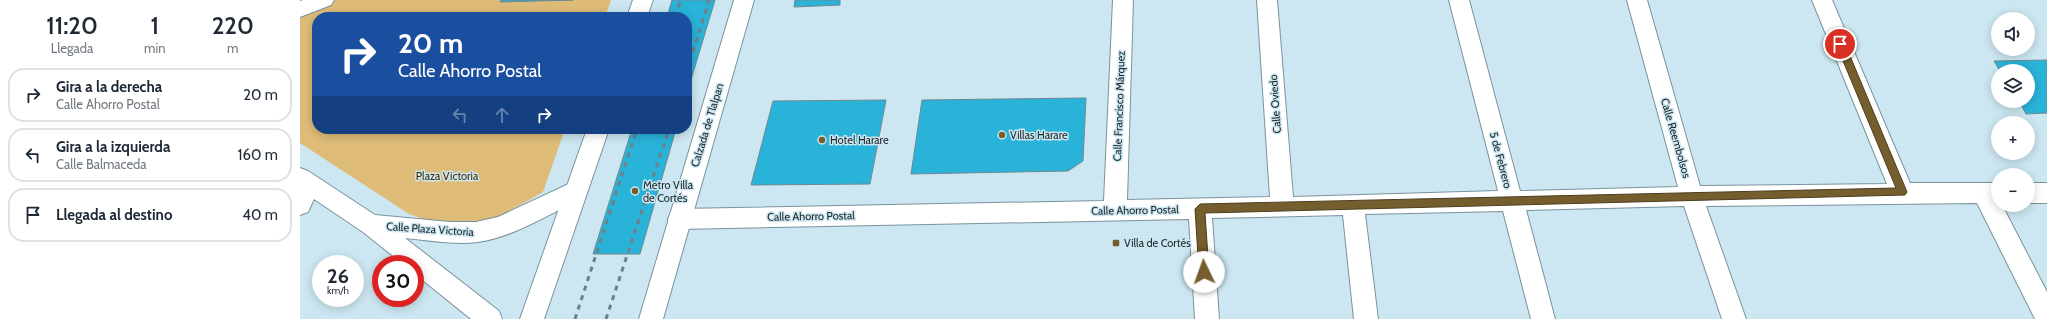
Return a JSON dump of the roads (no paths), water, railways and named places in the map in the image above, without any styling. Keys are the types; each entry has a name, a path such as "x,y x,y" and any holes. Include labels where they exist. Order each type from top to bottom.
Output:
{"main road":[{"path":"300,9 324,0"},
{"path":"639,12 643,0"},
{"name":"Calzada de Tlalpan","path":"651,319 744,0"},
{"name":"Calle Francisco Márquez","path":"1115,211 1123,0"},
{"name":"Calle Oviedo","path":"1267,0 1282,207"},
{"name":"5 de Febrero","path":"1459,0 1543,319"},
{"name":"Calle Reembolsos","path":"1637,0 1692,197 1734,319"},
{"path":"1822,0 1902,192"},
{"path":"532,319 575,191 596,134"},
{"name":"Calle Plaza Victoria","path":"303,190 371,225 490,319"},
{"name":"Calle Plaza Victoria","path":"371,225 400,226 453,232 477,232 501,226 575,191"},
{"name":"Calle Ahorro Postal","path":"679,219 1115,211 1511,200 1902,192 1991,193"},
{"path":"2035,193 2047,193"},
{"path":"1352,205 1366,319"},
{"path":"1200,209 1207,319"},
{"path":"2000,212 2047,317"}],"railway":[{"path":"677,12 681,0"},
{"path":"692,55 709,0"},
{"path":"575,319 635,134"},
{"path":"606,319 667,134"}],"place":[{"name":"Villas Harare","path":"1002,135"},
{"name":"Hotel Harare","path":"822,140"},
{"name":"Metro Villa de Cortés","path":"635,191"},
{"name":"Villa de Cortés","path":"1116,243"}],"park label":[{"name":"Plaza Victoria","path":"447,176"}]}
